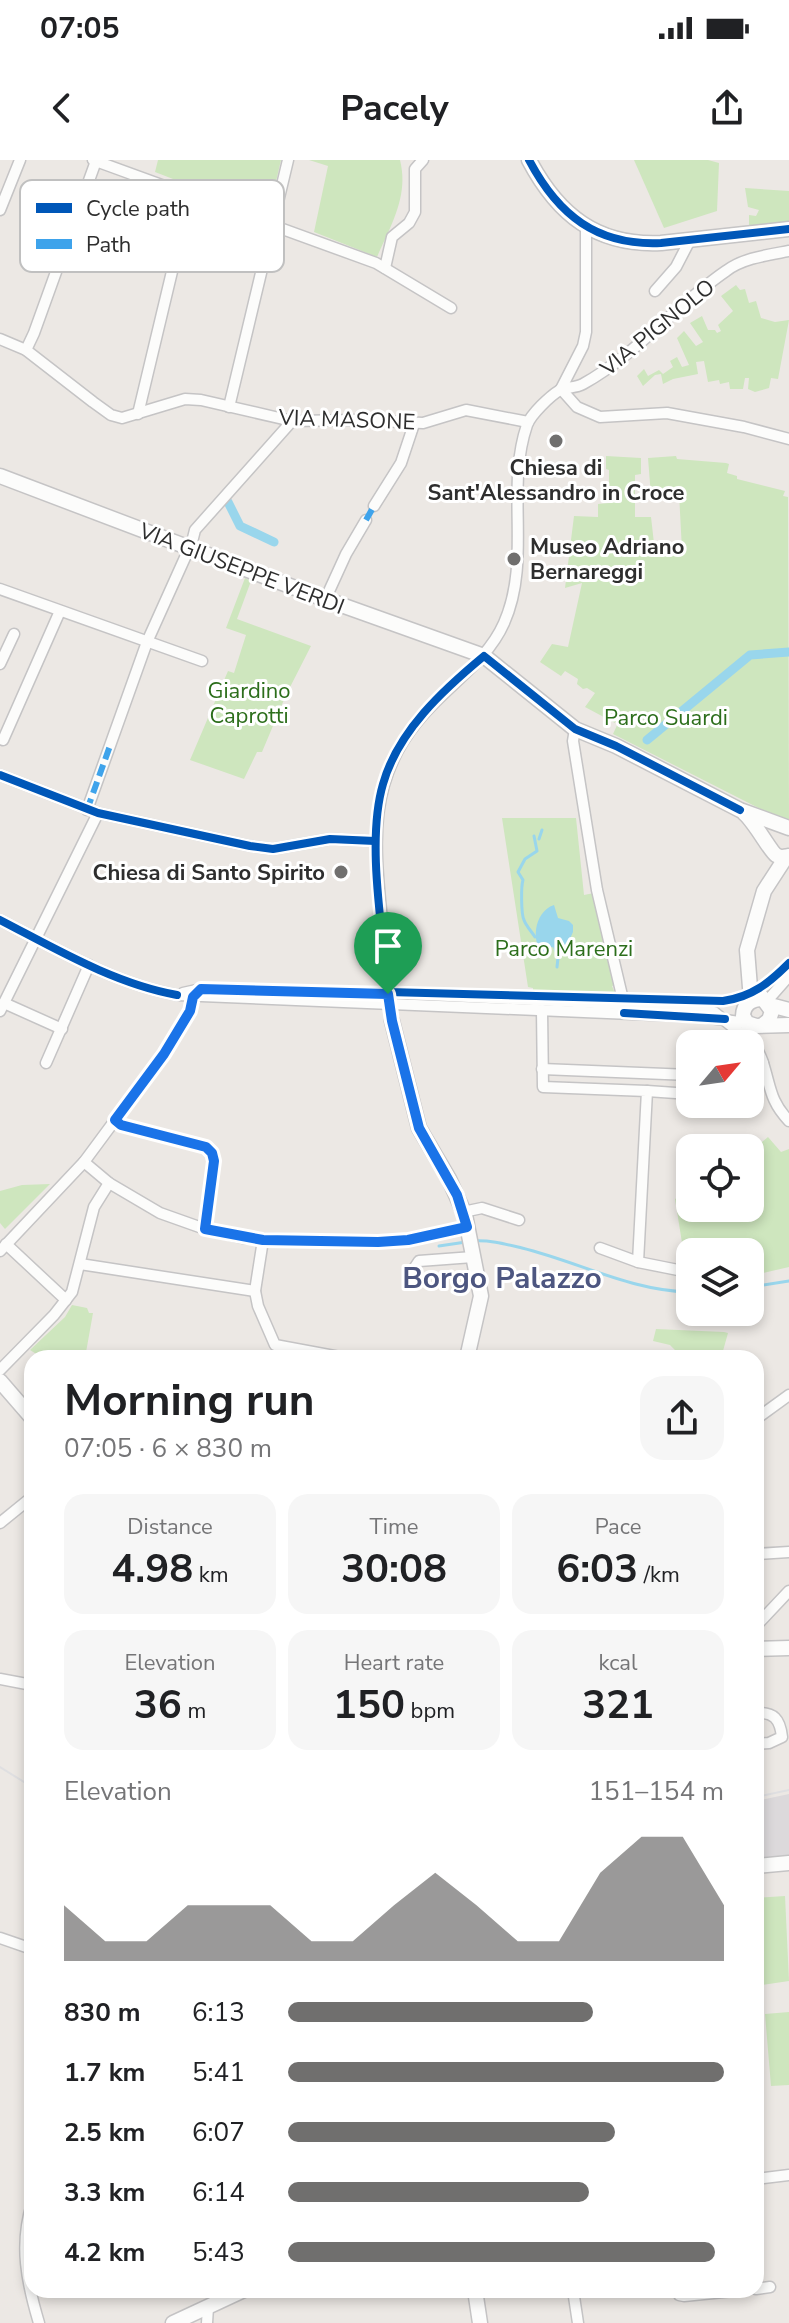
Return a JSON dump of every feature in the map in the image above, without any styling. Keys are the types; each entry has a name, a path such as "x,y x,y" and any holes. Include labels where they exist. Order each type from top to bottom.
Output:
{"street":[{"path":"0,210 20,160"},
{"path":"87,180 94,160 147,180"},
{"path":"283,180 288,160"},
{"path":"385,268 392,237 409,223 415,212 415,169 423,160"},
{"path":"529,160 552,198 586,226 611,238 641,243 789,229"},
{"path":"586,226 586,336 561,389 577,407 596,416 667,413 789,439"},
{"path":"284,231 385,268 451,308"},
{"path":"655,291 676,267 690,240"},
{"name":"VIA PIGNOLO","path":"528,422 561,389 582,385 604,370 726,271 750,260 789,251"},
{"path":"26,350 55,272"},
{"path":"138,414 172,272"},
{"path":"229,407 261,272"},
{"name":"VIA MASONE","path":"0,339 26,350 111,415 122,418 185,399 292,421 358,420 414,424 466,410 528,422"},
{"path":"62,1029 2,1007 92,812 111,743 147,642 195,530 292,421"},
{"path":"469,1350 481,1296 463,1212 449,1179 419,1128 385,1003 375,841 383,783 405,737 447,689 484,656 512,603 518,549 519,464 528,422"},
{"path":"374,506 401,463 414,424"},
{"name":"VIA GIUSEPPE VERDI","path":"0,476 325,600 484,656 575,729 616,746 740,810"},
{"path":"325,600 366,520"},
{"path":"0,589 202,661"},
{"path":"3,740 60,611"},
{"path":"0,664 14,634"},
{"path":"575,729 573,741 597,890 624,1004"},
{"path":"0,775 92,812 264,848 330,839 375,841"},
{"path":"740,810 755,813 786,828"},
{"path":"740,810 752,819 777,855 788,856 764,891"},
{"path":"755,1020 747,950 764,891 773,832 786,828"},
{"path":"0,920 89,965 141,986 177,995 225,990 385,1003"},
{"path":"46,1063 89,965"},
{"path":"755,1020 789,976"},
{"path":"197,993 203,1003 624,1004 706,1009 725,1019"},
{"path":"66,1300 3,1248 84,1162 164,1054 190,1011 197,993"},
{"path":"407,1002 542,1013 555,1011 755,1020 789,1025"},
{"path":"755,1020 789,1010"},
{"path":"542,1013 543,1087 676,1093"},
{"path":"764,1067 775,1106 789,1121"},
{"path":"542,1069 676,1074"},
{"path":"638,1262 647,1091"},
{"path":"115,1120 121,1125 206,1147 212,1153 214,1161 205,1229"},
{"path":"84,1162 109,1183 160,1213 205,1229 263,1240 408,1240 468,1229"},
{"path":"0,1370 72,1292 96,1204 109,1183"},
{"path":"463,1212 482,1208 519,1220"},
{"path":"263,1240 255,1291 258,1306 275,1345 302,1350"},
{"path":"600,1248 638,1262 676,1270"},
{"path":"415,1267 419,1261 472,1254"},
{"path":"80,1264 255,1291"},
{"path":"0,1381 24,1409"},
{"path":"764,1413 789,1395"},
{"path":"0,1523 24,1504"},
{"path":"764,1554 787,1554"},
{"path":"764,1618 789,1591"},
{"path":"764,1649 789,1648"},
{"path":"0,1679 24,1684"},
{"path":"764,1712 776,1717 782,1737 764,1743"},
{"path":"764,1865 789,1863"},
{"path":"0,1938 24,1946"},
{"path":"764,2178 789,2175"},
{"path":"764,2288 770,2287"},
{"path":"31,2298 39,2323"},
{"path":"478,2298 480,2323"},
{"path":"574,2298 578,2323"},
{"path":"182,2321 214,2300"},
{"path":"207,2323 214,2300"}],"shaded area":[{"path":"789,1794 789,1855 764,1858 764,1799"}],"green space":[{"path":"158,160 281,160 276,180 176,180 155,172"},
{"path":"309,160 400,160 400,198 377,257 314,232 328,166"},
{"path":"634,160 708,160 719,163 717,211 664,228"},
{"path":"745,188 789,191 789,223 749,227 749,215 756,216 759,210 748,207"},
{"path":"736,285 740,290 745,289 749,303 756,301 761,318 775,322 789,320 778,379 771,378 769,388 755,392 748,389 749,378 745,378 743,389 730,389 729,382 708,382 704,361 696,362 698,374 663,384 661,374 655,375 643,386 637,376 644,369 648,376 659,370 663,374 673,367 670,361 677,357 682,367 689,365 677,338 684,331 696,346 703,342 690,323 702,316 708,330 721,331 718,325 733,311 721,296"},
{"name":"Parco Suardi","path":"606,456 641,458 641,474 635,475 635,517 651,517 655,552 682,550 679,493 651,496 648,458 676,456 677,459 726,463 729,464 727,473 737,476 737,479 785,491 783,496 788,497 789,821 613,734 624,710 615,723 585,707 595,693 583,689 577,684 578,679 565,671 561,676 540,662 552,644 568,647 582,583 565,588 574,516 598,517 598,504 609,503"},
{"name":"Giardino Caprotti","path":"245,578 251,581 237,619 311,646 262,752 257,752 244,779 190,760 228,671 234,673 246,635 226,628"},
{"name":"Parco Marenzi","path":"502,818 576,818 584,895 594,893 616,985 612,986 618,993 533,991 528,987"},
{"path":"768,1137 781,1152 789,1149 789,1267 764,1273 764,1238 681,1238 679,1222 764,1222 764,1140"},
{"path":"50,1184 5,1229 0,1223 0,1191 22,1185"},
{"path":"72,1305 87,1308 89,1313 93,1313 86,1350 30,1350 65,1317"},
{"path":"656,1329 728,1333 723,1350 675,1350 670,1345 653,1341"},
{"path":"785,1896 789,1981 764,1985 764,1897"},
{"path":"789,2012 789,2085 771,2086 765,2014"}],"water":[{"path":"554,905 558,918 569,921 573,932 565,950 551,947 546,958 538,945 536,929 542,914"}],"waterway":[{"path":"228,502 240,526 274,542"},
{"path":"647,740 750,655 789,652"},
{"path":"539,839 542,830"},
{"path":"534,836 537,851 525,859 518,872 523,880 523,917 535,937"},
{"path":"555,948 558,957"},
{"path":"557,967 558,958"},
{"path":"473,1241 522,1248 647,1287 676,1291"},
{"path":"439,1246 466,1242"},
{"path":"764,1285 789,1281"}],"tram line":[{"path":"0,1767 24,1782"},
{"path":"764,1795 789,1790"}],"marked path":[{"path":"366,520 374,506"},
{"path":"87,810 111,743"}],"cycle path":[{"path":"529,160 553,197 567,211 599,233 617,239 661,243 789,229"},
{"path":"740,810 616,746 575,729 484,656 438,697 411,729 399,746 383,784 378,807 376,859 388,992 723,1001 759,988 789,963"},
{"path":"0,775 98,813 250,846 273,849 330,839 375,841"},
{"path":"0,920 109,974 177,995"},
{"path":"624,1013 725,1019"}],"place":[{"name":"Chiesa di Sant'Alessandro in Croce","path":"556,441"},
{"name":"Museo Adriano Bernareggi","path":"514,559"},
{"name":"Chiesa di Santo Spirito","path":"341,872"}],"district":[{"name":"Borgo Palazzo","path":"502,1278"}],"route":[{"path":"201,989 388,994 419,1128 457,1195 467,1227 427,1237 378,1242 263,1240 205,1229 214,1161 212,1153 206,1147 121,1125 115,1120 164,1054 190,1011 193,997 201,989"}]}
